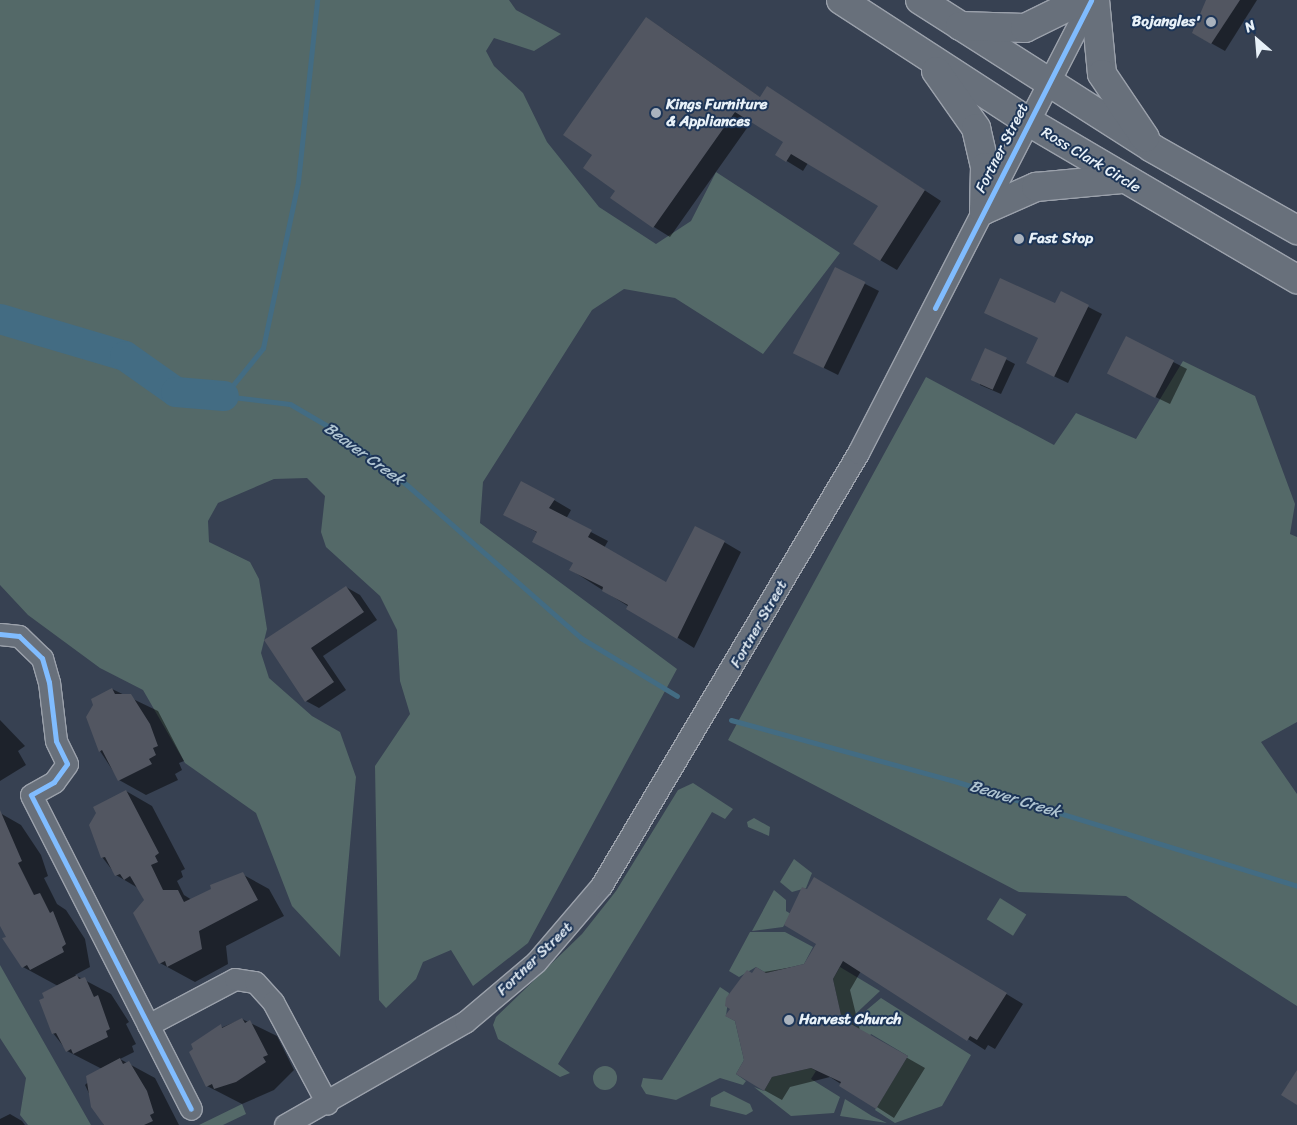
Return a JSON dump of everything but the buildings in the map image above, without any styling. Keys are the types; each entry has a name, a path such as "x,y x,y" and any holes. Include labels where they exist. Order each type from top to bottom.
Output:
{"highway":[{"name":"Ross Clark Circle","path":"841,0 925,56 1122,179 1297,279"},
{"path":"920,0 957,26 1152,148 1297,230"},
{"path":"957,26 1025,28 1082,0"},
{"path":"1093,0 1102,74 1152,148"},
{"path":"925,56 976,128 986,168 984,210 1036,187 1122,179"}],"street":[{"name":"Fortner Street","path":"285,1125 431,1045 490,1002 557,941 602,886 858,452 1093,0"},
{"path":"0,634 19,636 42,658 50,682 56,741 67,764 54,782 31,795 190,1109"},
{"path":"148,1025 235,979 255,982 273,1002 327,1103"}],"green space":[{"path":"0,0 509,0 516,10 561,34 534,51 494,38 486,51 494,66 523,93 547,142 599,207 656,244 691,221 716,172 840,253 763,354 675,298 624,289 592,310 483,482 480,523 677,669 528,943 473,986 451,950 423,962 416,979 386,1008 379,1000 375,766 410,714 400,681 397,630 380,596 326,547 321,532 325,496 307,478 274,479 218,503 208,521 209,542 250,562 259,579 267,629 261,653 269,678 312,716 340,732 356,777 340,957 292,906 256,813 185,763 143,690 100,668 28,615 0,585"},
{"path":"1183,361 1255,396 1295,504 1290,534 1297,537 1297,722 1261,742 1297,794 1297,1006 1126,896 1019,892 728,740 926,377 1054,445 1076,413 1136,439"},
{"path":"693,783 733,809 725,819 712,812 558,1064 570,1073 560,1077 498,1039 493,1025 496,1017 582,934 616,891 678,790"},
{"path":"754,818 770,827 769,836 748,827 747,822"},
{"path":"794,859 812,873 806,888 792,892 780,882"},
{"path":"774,890 786,900 786,911 791,914 783,927 752,931"},
{"path":"1000,898 1026,914 1013,936 987,919"},
{"path":"750,932 785,932 813,947 804,964 766,973 756,967 739,977 729,971"},
{"path":"0,965 91,1125 28,1125 20,1115 26,1078 0,1038"},
{"path":"840,967 880,991 847,1022 842,1019 833,979"},
{"path":"720,987 729,993 726,1016 735,1021 744,1060 736,1074 746,1081 743,1085 720,1078 676,1100 646,1094 641,1086 643,1078 662,1080"},
{"path":"881,998 971,1055 942,1106 895,1123 875,1110 908,1056 871,1034 857,1056 850,1024"},
{"path":"605,1066 613,1070 617,1078 613,1086 605,1090 597,1086 593,1078 597,1070"},
{"path":"811,1068 816,1071 811,1079 840,1097 834,1113 791,1116 754,1087 764,1091 772,1077"},
{"path":"724,1091 750,1104 753,1111 746,1115 710,1106 711,1098"},
{"path":"845,1099 872,1116 887,1123 840,1116"},
{"path":"242,1104 246,1114 223,1125 199,1125"}],"waterway":[{"path":"224,396 263,348 298,182 317,0"},
{"name":"Beaver Creek","path":"0,319 125,356 176,392 224,396"},
{"name":"Beaver Creek","path":"224,396 290,404 338,432 407,485 581,638 677,696"},
{"name":"Beaver Creek","path":"731,720 951,780 1297,886"}],"cycle path":[{"path":"935,308 1091,0"},
{"path":"0,634 19,636 42,658 49,682 56,741 67,764 54,782 31,795 191,1109"}],"place":[{"name":"Bojangles'","path":"1211,22"},
{"name":"Kings Furniture & Appliances","path":"656,113"},
{"name":"Fast Stop","path":"1019,239"},
{"name":"Harvest Church","path":"789,1020"}]}
